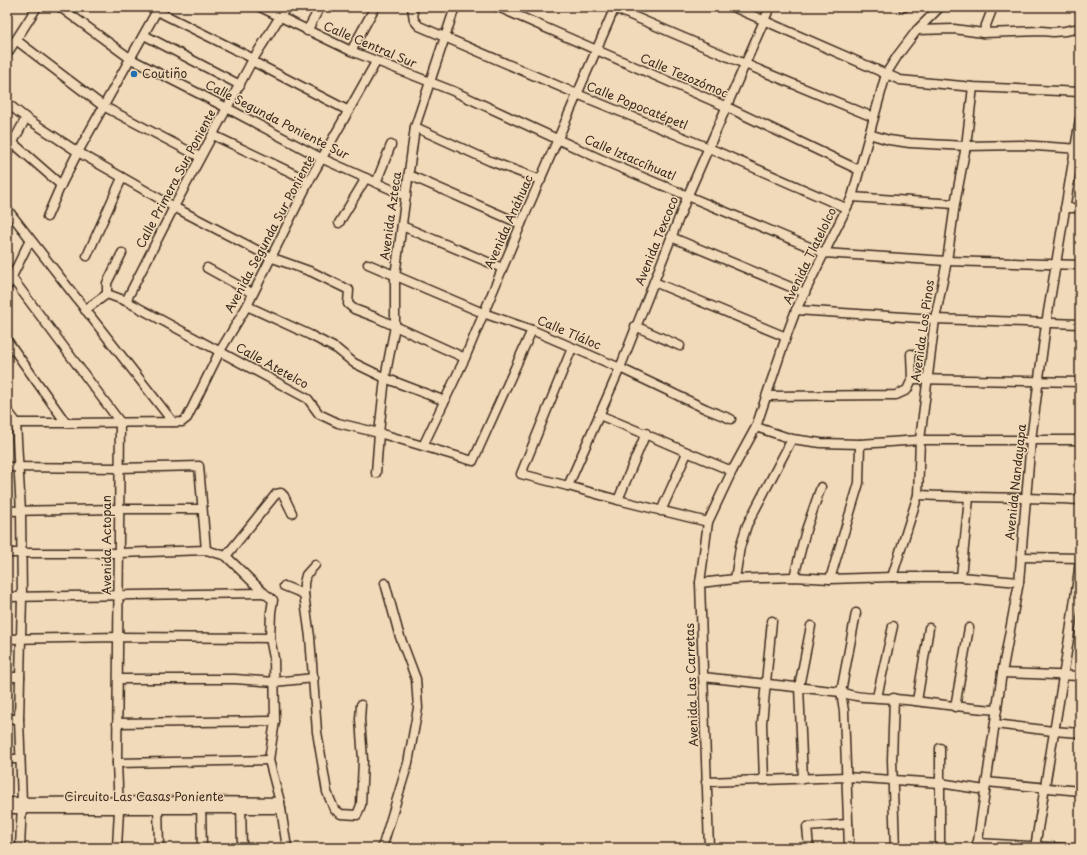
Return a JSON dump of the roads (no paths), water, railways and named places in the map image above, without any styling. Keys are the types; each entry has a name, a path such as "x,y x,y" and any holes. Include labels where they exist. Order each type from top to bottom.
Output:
{"street":[{"path":"7,54 36,7"},
{"name":"Calle Segunda Poniente Sur","path":"60,7 131,59 228,108 322,159 406,196"},
{"name":"Calle Central Sur","path":"260,7 351,51 429,82"},
{"name":"Calle Primera Sur Poniente","path":"126,301 200,157 253,60 286,7"},
{"path":"307,31 320,7"},
{"path":"351,51 375,7"},
{"name":"Calle Popocatépetl","path":"412,7 414,20 419,26 577,94 709,148 846,208"},
{"name":"Avenida Azteca","path":"376,473 385,378 395,326 395,276 415,127 454,7"},
{"name":"Calle Tezozómoc","path":"498,7 727,107 859,170"},
{"path":"733,7 900,80 973,87 1080,92"},
{"name":"Avenida Texcoco","path":"568,486 620,368 688,195 763,20 770,7"},
{"name":"Avenida Tlatelolco","path":"708,522 732,471 756,427 796,310 852,197 886,74 917,30 940,7"},
{"path":"983,33 993,7"},
{"path":"47,217 78,152 144,35 156,8 349,111"},
{"path":"615,8 744,64 873,117"},
{"name":"Avenida Anáhuac","path":"423,446 465,358 502,268 615,8"},
{"path":"917,30 954,29 983,33 1053,32 1080,28"},
{"path":"144,35 240,85"},
{"path":"16,40 103,106 200,157"},
{"name":"Avenida Segunda Sur Poniente","path":"173,422 182,422 187,418 220,351 247,306 252,293 309,181 376,62"},
{"name":"Calle Iztaccíhuatl","path":"429,82 453,91 609,163 824,253 947,261 1080,265"},
{"name":"Avenida Los Pinos","path":"892,576 918,495 920,440 935,319 947,261 955,204 966,146 973,87"},
{"path":"7,103 26,118 78,152 174,207 270,257 312,272 349,290 348,304 354,309 465,358"},
{"path":"7,153 26,118"},
{"name":"Avenida Nandayapa","path":"977,845 1002,673 1019,582 1031,440 1040,382 1046,324 1065,208 1078,149 1080,119"},
{"path":"415,127 490,161 541,180"},
{"path":"869,134 889,140 910,143 966,146 1022,145 1078,149"},
{"path":"213,135 309,181"},
{"path":"13,143 61,185"},
{"path":"376,183 391,145"},
{"path":"409,175 521,224"},
{"path":"87,256 122,178"},
{"path":"339,223 366,178"},
{"path":"852,197 955,204"},
{"path":"1065,208 1080,208"},
{"path":"7,209 173,422"},
{"path":"402,226 502,268"},
{"path":"671,237 805,293"},
{"path":"7,286 30,240"},
{"path":"85,310 107,294 107,283 122,252"},
{"name":"Calle Tláloc","path":"368,264 483,313 532,330 620,368 706,409 731,419"},
{"path":"207,268 252,293"},
{"path":"12,278 120,422"},
{"path":"654,282 786,337"},
{"name":"Calle Atetelco","path":"107,294 126,301 308,399 319,414 338,423 379,433 473,461 532,330"},
{"path":"247,306 310,334 337,349 354,363 385,378 445,402"},
{"path":"796,310 935,319 1080,324"},
{"path":"636,326 680,346"},
{"path":"7,340 66,424"},
{"path":"572,348 521,474 708,522"},
{"path":"767,396 896,395 907,390 912,379 911,354"},
{"path":"912,379 1080,382"},
{"path":"7,410 16,422 21,512 22,597 19,719 22,806 20,848"},
{"path":"599,415 646,433 687,453 732,471"},
{"name":"Avenida Actopan","path":"117,848 120,422"},
{"path":"7,423 66,424 173,422"},
{"path":"756,427 792,439 821,443 860,444 920,440 1080,440"},
{"path":"618,500 646,433"},
{"path":"735,579 740,547 747,525 792,439"},
{"path":"830,579 860,483 860,444"},
{"path":"661,511 687,453"},
{"path":"7,467 120,468 199,466 206,550"},
{"path":"794,577 806,530 821,487"},
{"path":"226,556 276,494 281,494 284,496 292,513"},
{"path":"918,495 969,498 1080,500"},
{"path":"961,577 969,498"},
{"path":"7,511 202,509"},
{"name":"Avenida Las Carretas","path":"708,522 700,583 709,848"},
{"path":"7,553 119,553 206,550 226,556 264,594 273,600 270,638 274,658 274,721 268,760 281,806 287,848"},
{"path":"1021,556 1080,558"},
{"path":"1036,847 1053,731 1063,675 1076,617 1080,561"},
{"path":"315,565 306,574 304,594 314,678 317,732 327,792 334,809 341,814 357,815 361,805 363,760 360,718 361,705"},
{"path":"700,583 735,579 794,577 830,579 892,576 961,577 1019,582"},
{"path":"382,848 408,763 418,708 416,679 399,634 385,583"},
{"path":"284,586 304,594"},
{"path":"7,597 264,594"},
{"path":"849,848 844,711 840,692 856,613"},
{"path":"764,780 762,723 772,621"},
{"path":"803,779 799,687 811,626"},
{"path":"877,697 893,626"},
{"path":"917,701 929,628"},
{"path":"955,707 969,628"},
{"path":"7,639 119,637 270,638"},
{"path":"1002,673 1080,676"},
{"path":"7,677 20,677"},
{"path":"704,677 840,692 855,697 894,698 955,707 997,710"},
{"path":"118,679 235,678 274,682 314,678"},
{"path":"894,698 892,745 894,848"},
{"path":"7,719 19,719"},
{"path":"117,722 274,721"},
{"path":"995,724 1080,733"},
{"path":"940,748 940,843"},
{"path":"7,759 20,759"},
{"path":"117,763 268,760"},
{"path":"706,782 846,778 1080,791"},
{"name":"Circuito Las Casas Poniente","path":"7,802 22,806"},
{"path":"158,805 159,848"},
{"path":"201,805 202,848"},
{"path":"242,805 242,848"},
{"name":"Circuito Las Casas Poniente","path":"7,810 22,806 281,806"},
{"path":"809,848 807,827 848,824"},
{"path":"977,845 1066,848"}],"place":[{"name":"Coutiño","path":"134,74"}]}
